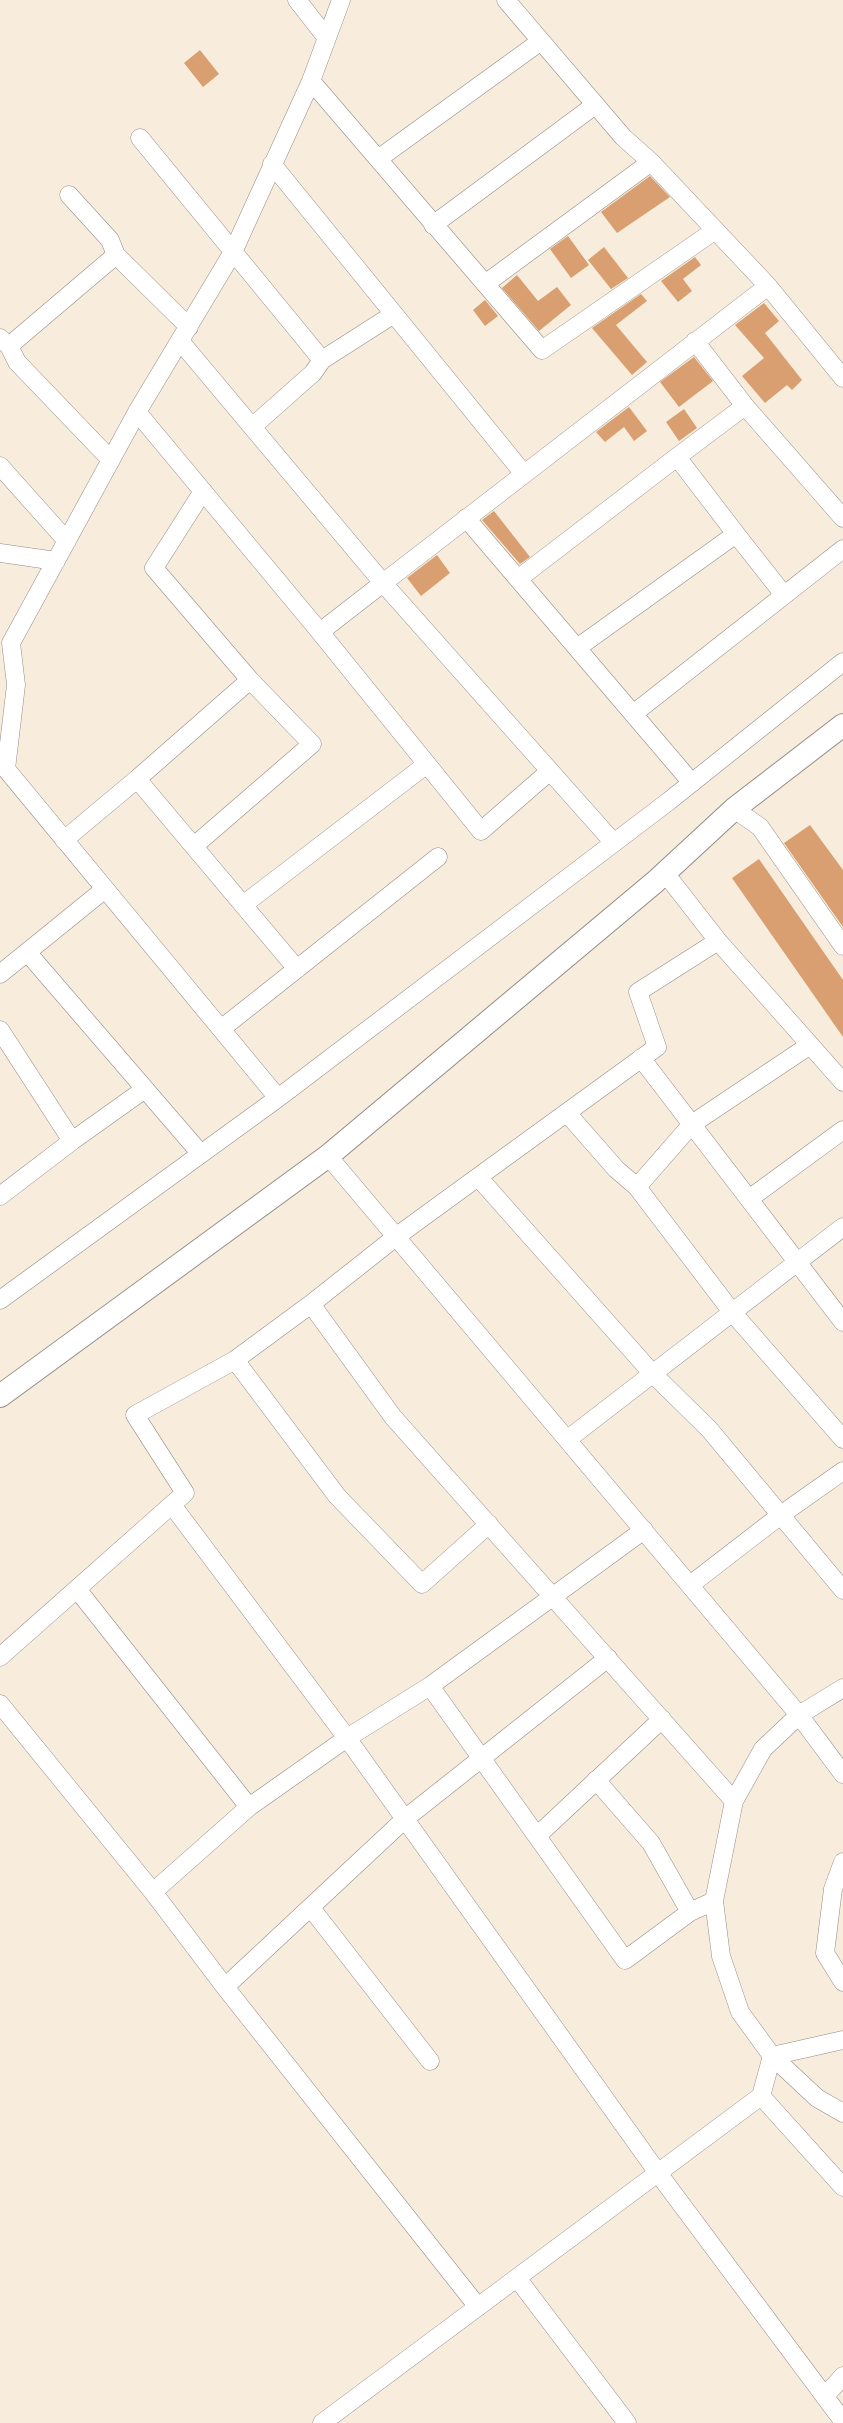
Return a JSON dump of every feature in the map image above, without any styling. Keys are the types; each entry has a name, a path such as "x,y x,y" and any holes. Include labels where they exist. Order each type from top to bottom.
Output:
{"main road":[{"path":"0,1396 328,1156 665,873 734,809 843,725"}],"street":[{"path":"297,0 326,37"},
{"path":"278,1098 64,840 3,770 16,685 5,644 56,561 138,412 233,252 311,81 341,0"},
{"path":"506,0 623,137 650,162 768,286 843,378"},
{"path":"378,160 541,41"},
{"path":"311,81 542,350 714,231"},
{"path":"433,225 595,105"},
{"path":"140,138 322,360"},
{"path":"485,284 650,162"},
{"path":"272,164 524,474"},
{"path":"69,195 110,240 116,255 184,334 252,426 382,582 614,843"},
{"path":"111,460 17,362 5,342 116,255"},
{"path":"320,632 382,582 768,286"},
{"path":"252,426 313,373 322,360 394,314"},
{"path":"695,341 745,406 843,518"},
{"path":"518,579 745,406"},
{"path":"138,412 481,831 550,771"},
{"path":"677,457 784,595"},
{"path":"0,466 67,541"},
{"path":"194,846 312,744 250,680 154,568 203,491"},
{"path":"466,518 692,783"},
{"path":"578,648 736,534"},
{"path":"634,714 843,548"},
{"path":"0,553 56,561"},
{"path":"0,1300 278,1098 692,783 843,662"},
{"path":"64,840 250,680"},
{"path":"243,905 427,764"},
{"path":"137,779 297,969"},
{"path":"734,809 760,827 843,946"},
{"path":"221,1029 438,857"},
{"path":"665,873 718,941 843,1082"},
{"path":"0,974 105,889"},
{"path":"0,1657 185,1493 135,1415 235,1360 311,1304 397,1236 657,1047 638,992 718,941"},
{"path":"27,952 201,1154"},
{"path":"0,1030 72,1141"},
{"path":"637,1187 692,1124 810,1045"},
{"path":"641,1058 843,1322"},
{"path":"3,1189 146,1089"},
{"path":"567,1113 616,1169 637,1187 732,1312 843,1440"},
{"path":"749,1199 843,1130"},
{"path":"328,1156 799,1715 843,1774"},
{"path":"478,1177 652,1373 709,1429 840,1579"},
{"path":"568,1439 843,1227"},
{"path":"311,1304 393,1417 734,1801"},
{"path":"235,1360 337,1496 422,1584 489,1524"},
{"path":"690,1585 782,1514 843,1471"},
{"path":"172,1505 406,1818 658,2174 843,2421"},
{"path":"153,1892 249,1807 347,1738 430,1686 644,1530"},
{"path":"77,1589 249,1807"},
{"path":"225,1987 406,1818 608,1658"},
{"path":"430,1686 625,1960 690,1912 714,1901"},
{"path":"843,1688 799,1715 763,1749 734,1801 714,1901 721,1956 740,2012 772,2056 817,2098 843,2113"},
{"path":"0,1704 153,1892 225,1987 478,2307"},
{"path":"537,1836 662,1719"},
{"path":"596,1780 651,1842 690,1912"},
{"path":"843,1862 833,1889 825,1953 843,1982"},
{"path":"311,1908 430,2060"},
{"path":"772,2056 843,2040"},
{"path":"322,2423 762,2096 772,2056"},
{"path":"762,2096 843,2187"},
{"path":"517,2278 627,2423"},
{"path":"825,2396 843,2376"}],"building":[{"path":"200,50 219,74 203,87 184,63"},
{"path":"650,176 670,197 617,233 601,212"},
{"path":"568,236 589,265 571,278 550,249"},
{"path":"604,247 628,278 611,289 588,260"},
{"path":"695,257 701,265 683,279 692,291 678,302 661,281"},
{"path":"517,275 538,301 557,287 571,305 539,331 502,288"},
{"path":"641,294 647,301 616,325 647,362 632,375 592,328"},
{"path":"485,300 498,316 485,326 473,310"},
{"path":"764,303 779,321 765,333 802,380 792,390 787,385 765,403 742,376 764,358 735,325"},
{"path":"694,357 713,381 679,407 660,382"},
{"path":"629,407 647,431 634,441 624,427 605,442 596,432"},
{"path":"684,409 697,428 679,441 666,422"},
{"path":"494,511 530,557 520,564 482,520"},
{"path":"437,555 450,573 421,596 407,578"},
{"path":"810,825 843,870 843,927 784,843"},
{"path":"759,859 843,980 843,1037 732,878"}]}
